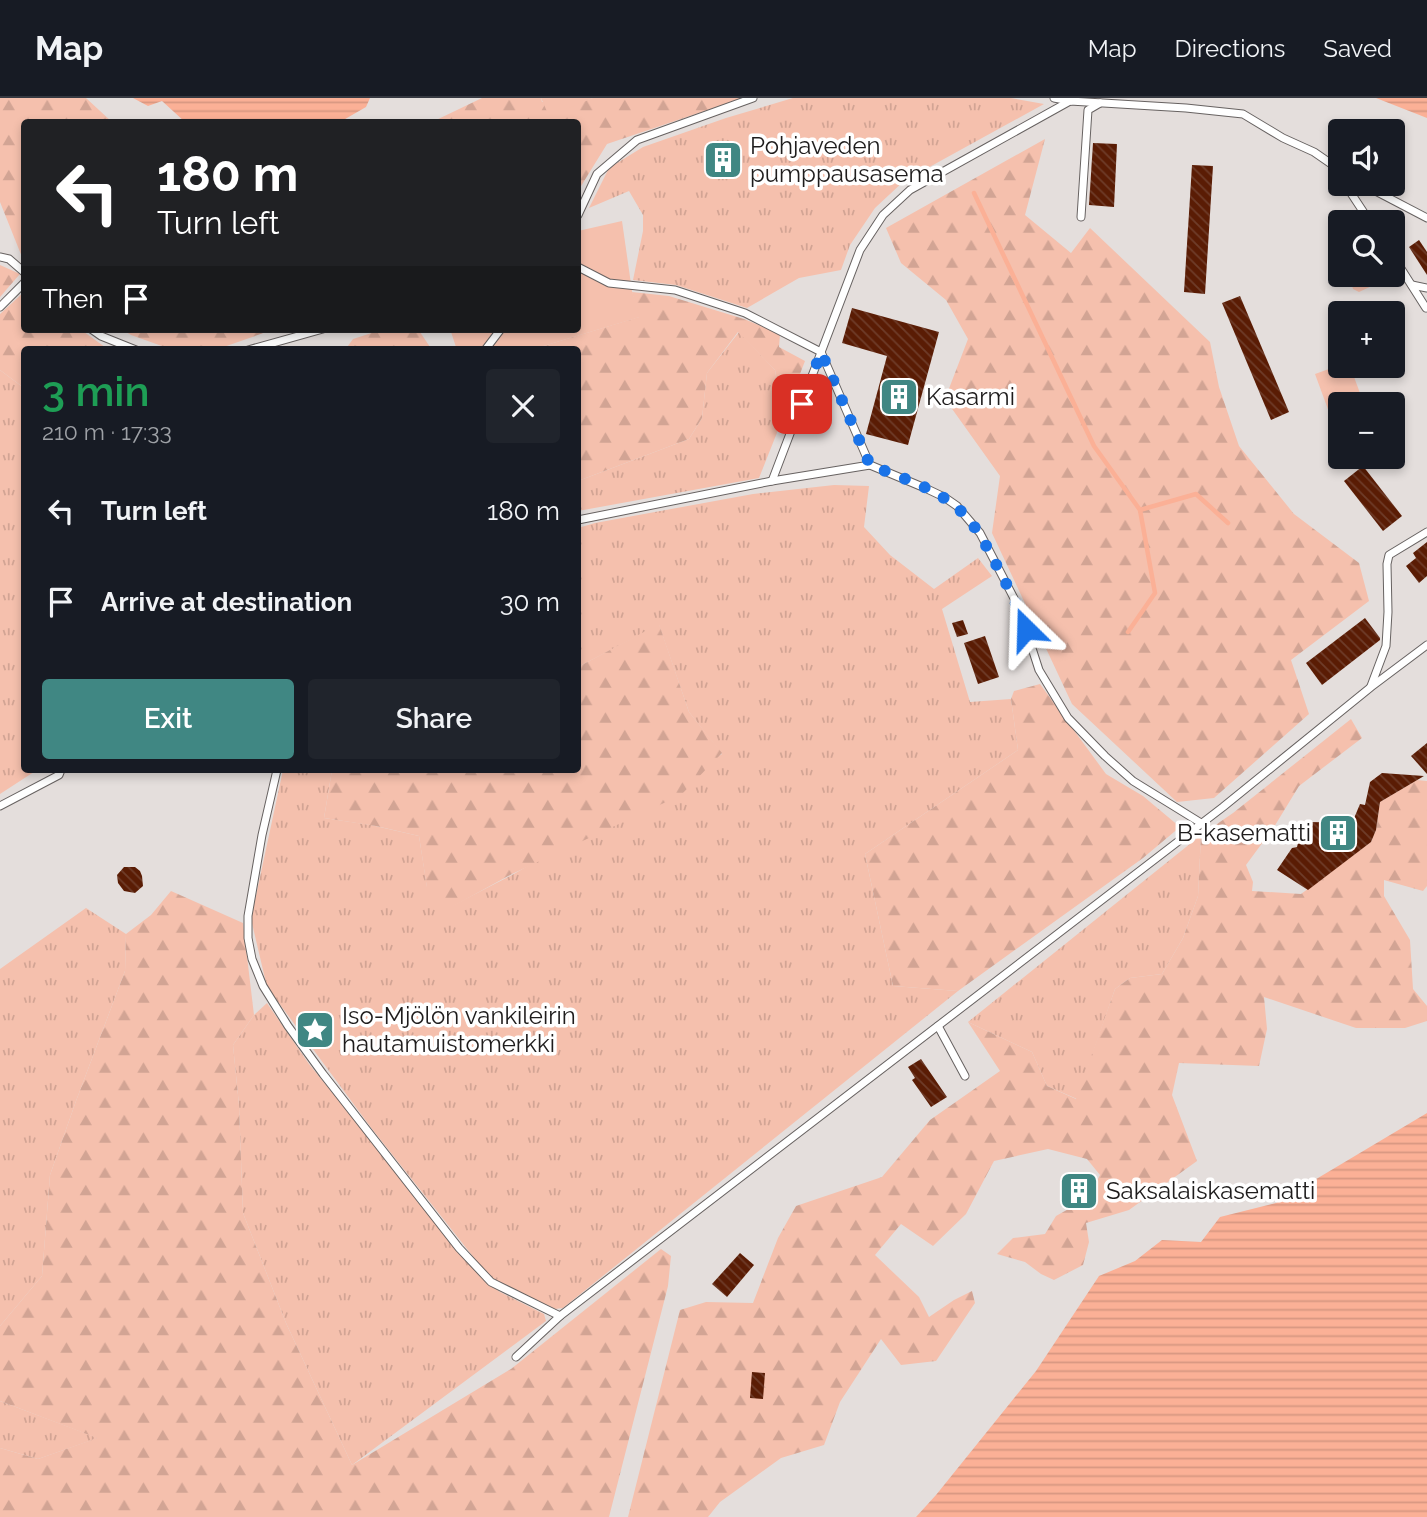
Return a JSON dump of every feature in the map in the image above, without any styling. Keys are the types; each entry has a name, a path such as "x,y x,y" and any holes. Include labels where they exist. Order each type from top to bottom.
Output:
{"lane":[{"path":"581,209 597,174 638,140 753,98"},
{"path":"1054,98 1186,107 1242,114 1328,161"},
{"path":"1080,217 1088,110 1115,98"},
{"path":"772,481 860,250 883,215 911,190 1070,101"},
{"path":"1386,196 1427,218"},
{"path":"0,257 9,259 21,269"},
{"path":"581,268 610,283 675,290 745,313 821,352 870,465"},
{"path":"1405,274 1426,309"},
{"path":"1412,285 1427,288"},
{"path":"0,307 21,287"},
{"path":"97,333 126,346"},
{"path":"262,346 309,333"},
{"path":"581,519 772,481 870,465 925,488 957,506 980,533 1019,608 1039,670 1068,718 1133,781 1201,823"},
{"path":"1371,687 1386,646 1389,555 1427,532"},
{"path":"516,1357 560,1316 1201,823 1427,645"},
{"path":"0,806 60,773"},
{"path":"276,773 248,916 252,959 263,986 323,1074 459,1248 491,1282 560,1316"},
{"path":"938,1026 965,1076"}],"green space":[{"path":"0,98 86,98 109,119 21,119 21,254 0,202"},
{"path":"482,98 541,98 542,102 572,105 593,98 743,98 607,144 581,186 581,119 438,119"},
{"path":"541,98 593,98 549,116"},
{"path":"793,98 1011,98 1044,104 904,181 875,208 850,245 841,270 799,278 747,308 676,285 633,280 643,231 643,215 629,191 589,208 609,168 643,147"},
{"path":"1045,139 1025,215 1071,253 1090,228 1210,342 1219,387 1239,446 1294,514 1359,563 1369,601 1291,660 1309,714 1214,798 1177,802 1072,704 992,533 1000,476 945,399 968,339 946,300 901,263 886,228"},
{"path":"622,221 632,291 640,317 543,346 456,346 451,333 581,333 581,230"},
{"path":"0,265 20,274 0,297"},
{"path":"1352,287 1370,287 1359,292"},
{"path":"632,292 669,296 744,319 780,334 779,347 805,361 788,405 780,402 775,370 738,332 707,373 702,418 689,439 581,480 581,346 543,346 639,317"},
{"path":"21,295 21,333 86,333 103,346 21,346 21,386 0,370 0,314"},
{"path":"739,332 775,370 780,402 788,405 759,478 581,510 581,480 689,439 702,418 707,373"},
{"path":"128,333 264,333 226,346 162,346"},
{"path":"372,333 421,333 429,346 348,346 353,339"},
{"path":"1328,369 1328,378 1354,378 1360,392 1328,392 1328,409 1315,374"},
{"path":"0,370 21,386 21,773 32,773 0,794"},
{"path":"834,485 869,486 864,527 890,555 934,589 978,558 992,576 942,609 970,702 1011,699 1018,750 865,854 893,986 958,991 563,1308 555,1309 490,1278 372,1129 267,987 251,919 282,773 332,773 324,818 419,836 427,887 448,908 512,875 722,754 689,712 659,625 581,665 581,527 753,494"},
{"path":"659,624 689,712 722,753 681,795 512,874 448,909 427,888 419,836 324,818 332,773 581,773 581,665"},
{"path":"1040,684 1106,774 1143,796 1180,827 1143,858 958,991 893,986 865,854 1018,750 1011,699 1014,691"},
{"path":"1351,719 1362,738 1299,786 1246,865 1253,882 1252,891 1301,894 1371,842 1376,830 1380,802 1417,780 1427,781 1427,886 1423,891 1384,880 1384,896 1410,940 1413,989 1427,1006 1427,1021 1405,1028 1356,1028 1264,997 1267,1029 1259,1066 1179,1063 1172,1095 1197,1161 1129,1210 1086,1223 1089,1242 1083,1265 1054,1280 1025,1262 997,1254 1013,1238 1045,1234 1056,1216 1088,1198 1100,1175 1087,1159 1048,1149 994,1161 966,1214 933,1246 901,1224 875,1255 919,1297 929,1317 972,1291 975,1303 936,1361 901,1365 881,1339 840,1402 824,1445 781,1458 720,1502 708,1517 628,1517 680,1310 706,1302 753,1303 778,1238 796,1206 882,1177 930,1120 1000,1071 968,1022 1032,1052 1047,1086 1076,1099 1115,989 1130,978 1162,974 1183,938 1198,896 1201,835 1233,813"},
{"path":"1201,835 1198,896 1183,938 1162,974 1130,978 1115,989 1077,1099 1047,1086 1032,1052 968,1022"},
{"path":"171,891 243,923 254,1015 233,1045 239,1105 243,1213 286,1323 352,1465 511,1369 661,1249 671,1256 668,1286 609,1517 0,1517 0,1448 38,1459 97,1438 0,1401 0,1326 42,1276 50,1175 125,971 126,934 151,915"},
{"path":"86,908 126,934 125,971 50,1175 42,1276 0,1326 0,969"},
{"path":"267,1003 309,1064 487,1282 500,1292 544,1314 546,1321 352,1465 286,1323 243,1213 239,1105 233,1045 254,1015"},
{"path":"0,1401 98,1438 38,1459 0,1448"}],"shaded area":[{"path":"133,98 370,98 366,107 345,119 182,119 162,101 148,106"},
{"path":"1376,98 1427,98 1427,118"},
{"path":"1427,1113 1427,1517 916,1517 1036,1371 1099,1276 1135,1261 1162,1240 1201,1242 1220,1217 1276,1203"}],"building":[{"path":"1093,143 1117,144 1114,207 1089,205"},
{"name":"Pohjaveden pumppausasema","path":"729,151 732,165 717,169 714,154"},
{"path":"1192,165 1213,166 1205,294 1184,292"},
{"path":"1419,240 1427,252 1427,275 1409,247"},
{"path":"1240,296 1289,412 1271,420 1222,303"},
{"name":"Kasarmi","path":"852,308 939,332 908,445 866,434 887,356 842,343"},
{"path":"1359,469 1365,469 1402,516 1383,531 1344,481"},
{"path":"1427,542 1427,576 1419,583 1406,566 1416,558 1413,553"},
{"path":"1365,618 1380,640 1322,685 1306,663"},
{"path":"963,620 968,634 957,637 952,623"},
{"path":"985,636 999,677 978,684 964,643"},
{"path":"1427,743 1427,774 1411,756"},
{"name":"B-kasematti","path":"1382,773 1424,776 1380,802 1376,830 1371,842 1308,890 1277,870 1292,848 1297,847 1302,827 1309,822 1352,823 1360,804 1365,805 1370,782"},
{"path":"124,867 135,867 140,871 143,886 135,893 124,891 118,883 117,875"},
{"path":"921,1059 947,1097 931,1107 912,1080 915,1078 908,1067"},
{"path":"740,1253 754,1265 727,1297 712,1284"},
{"path":"752,1372 765,1373 763,1399 750,1398"}],"waterway":[{"path":"974,193 1094,446 1140,510 1155,593 1128,632"},
{"path":"1140,510 1196,494 1228,523"}],"place":[{"name":"Pohjaveden pumppausasema","path":"723,160"},
{"name":"Kasarmi","path":"899,397"},
{"name":"B-kasematti","path":"1338,833"},
{"name":"Iso-Mjölön vankileirin hautamuistomerkki","path":"315,1030"},
{"name":"Saksalaiskasematti","path":"1079,1191"}],"route":[{"path":"802,404 821,352 870,465 925,488 957,506 980,533 1019,608 1026,629"}]}
